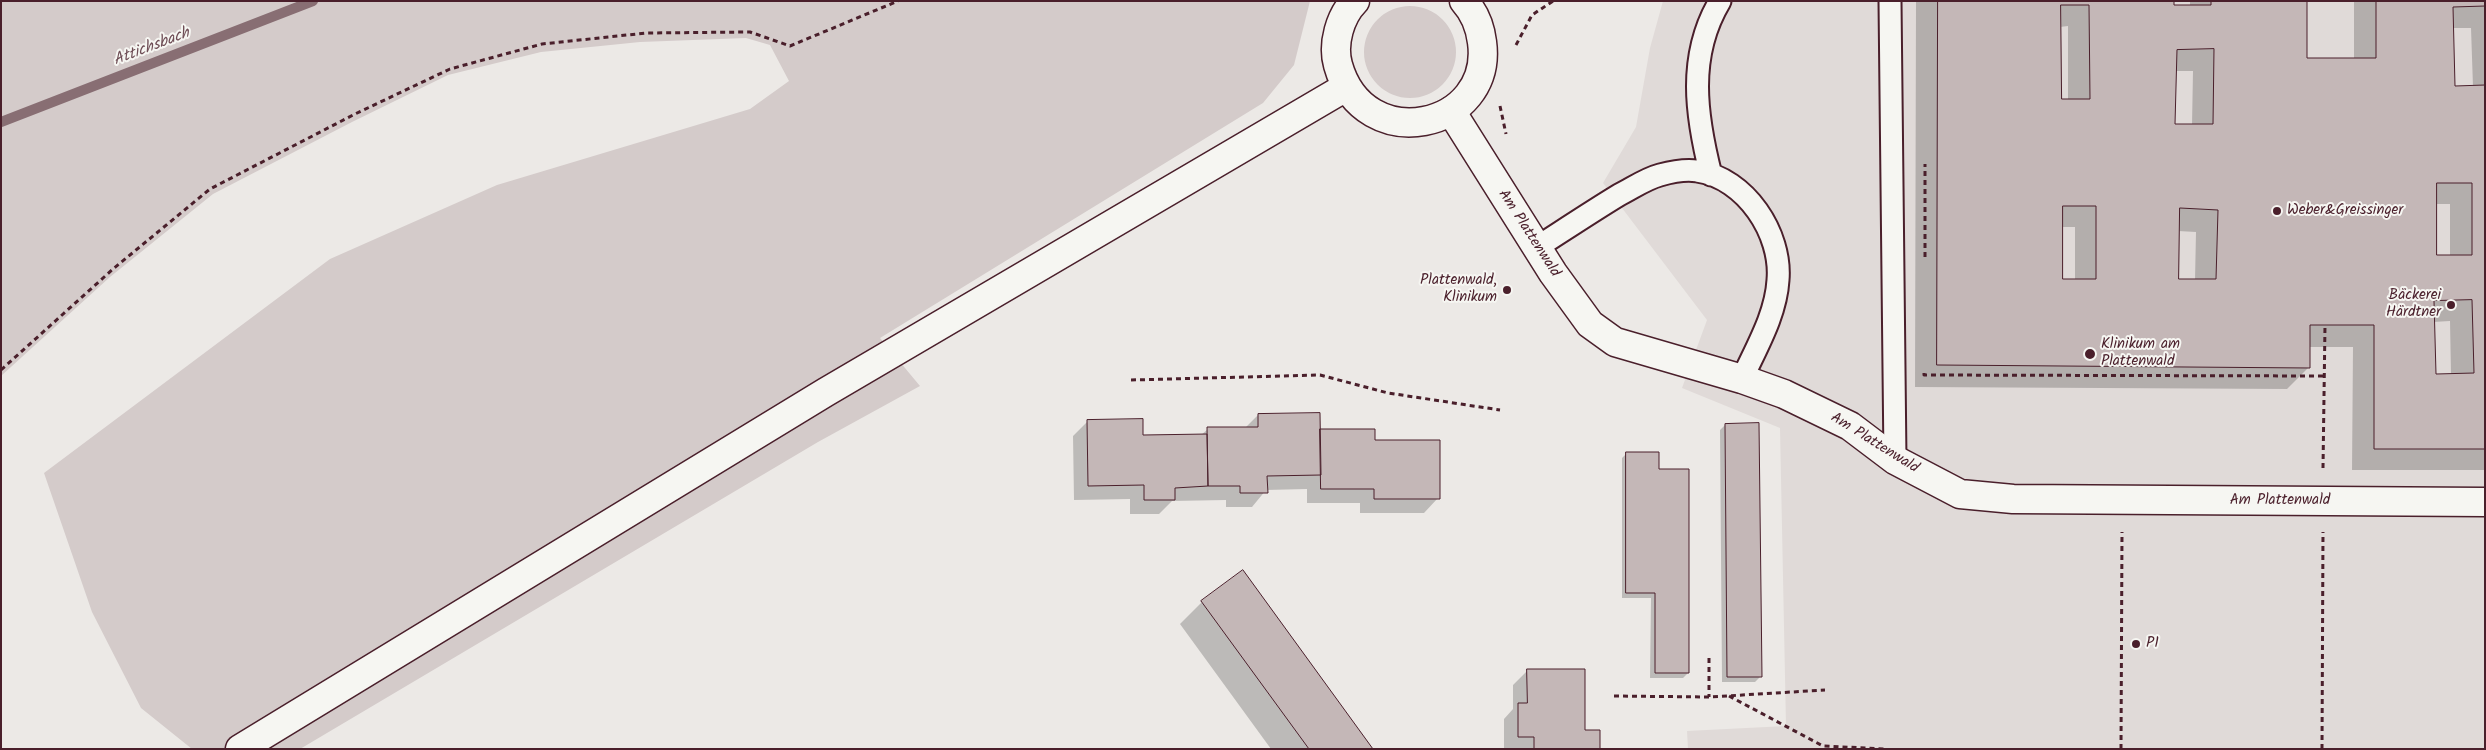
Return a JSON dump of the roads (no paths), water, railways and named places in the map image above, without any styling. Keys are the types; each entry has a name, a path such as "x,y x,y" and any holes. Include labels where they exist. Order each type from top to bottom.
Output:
{"street":[{"path":"1355,1 1343,19 1337,37 1336,60 1346,87 1356,100 1373,114 1397,123 1424,122 1451,111 1464,99 1474,85 1481,66 1483,50 1480,31 1471,3"},
{"path":"240,749 826,392 1346,87"},
{"name":"Am Plattenwald","path":"1451,111 1536,248 1590,324 1615,342 1742,379 1784,394 1850,426 1895,460 1960,494 2012,499 2485,502"}],"lane":[{"path":"1711,175 1700,133 1696,95 1703,36 1720,1"},
{"path":"1890,1 1895,460"},
{"path":"1536,248 1645,180 1660,175 1689,170 1711,175 1738,192 1754,208 1770,231 1778,258 1779,279 1776,298 1767,323 1742,379"}],"waterway":[{"name":"Attichsbach","path":"1,122 313,1"}],"place":[{"name":"Weber&Greissinger","path":"2277,211"},
{"name":"Plattenwald, Klinikum","path":"1507,290"},
{"name":"Bäckerei Härdtner","path":"2451,305"},
{"name":"Klinikum am Plattenwald","path":"2090,354"},
{"name":"P1","path":"2136,644"}]}
